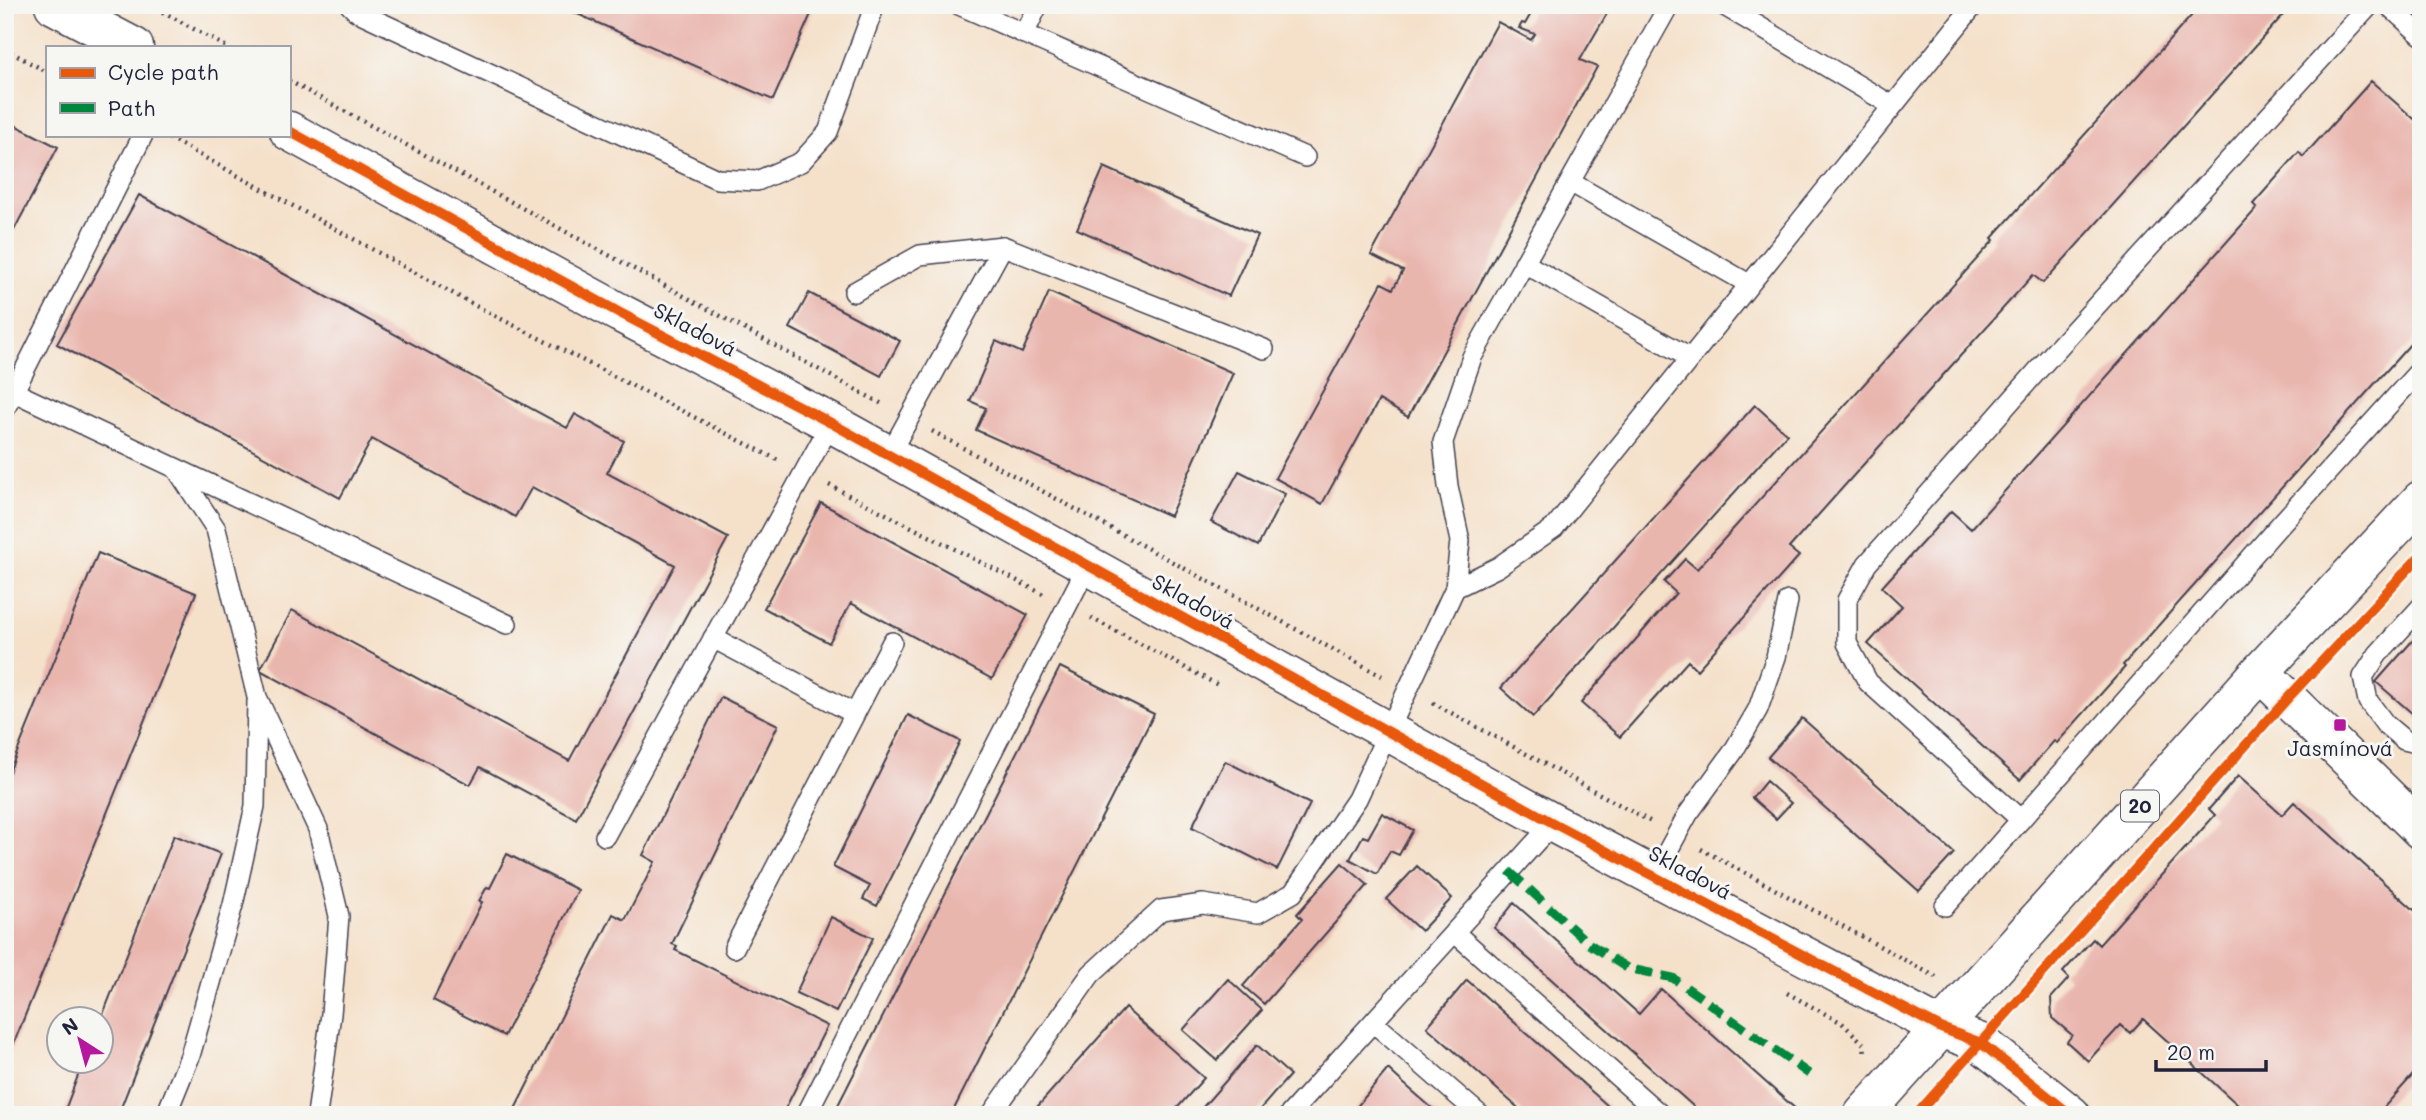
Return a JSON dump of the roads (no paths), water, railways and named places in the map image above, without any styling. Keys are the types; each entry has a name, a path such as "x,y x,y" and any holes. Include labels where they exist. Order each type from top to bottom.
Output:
{"street":[{"path":"54,5 132,46"},
{"name":"Skladová","path":"290,132 609,306 831,423 1553,823 1941,1028 1980,1043 2071,1115"},
{"name":"20","path":"1863,1115 2260,672 2421,500"},
{"path":"2260,672 2421,830"}],"lane":[{"path":"350,5 717,179 757,181 801,162 828,132 875,5"},
{"path":"959,5 1305,157"},
{"path":"1024,34 1038,5"},
{"path":"992,1115 1091,974 1161,910 1203,904 1258,913 1293,893 1357,799 1455,588 1460,541 1448,486 1443,442 1472,357 1669,5"},
{"path":"1723,5 1893,106"},
{"path":"1455,588 1499,568 1554,528 1974,5"},
{"path":"2021,820 1868,682 1847,643 1847,600 1867,564 2046,361 2370,5"},
{"path":"2388,5 2421,35"},
{"path":"142,136 10,400 176,468 507,624"},
{"path":"1570,182 1749,284"},
{"path":"854,292 920,255 1003,246 1264,349"},
{"path":"889,455 1003,246"},
{"path":"1524,263 1690,358"},
{"path":"1945,906 2421,369"},
{"path":"605,836 831,423"},
{"path":"176,468 216,529 257,697 318,829 339,916 331,1014 317,1115"},
{"path":"806,1115 1088,565"},
{"path":"1654,876 1688,814 1733,752 1758,709 1776,657 1788,601"},
{"path":"2421,607 2378,654 2363,677 2368,701 2385,724 2404,740 2421,744"},
{"path":"713,638 855,714"},
{"path":"734,948 892,642"},
{"path":"166,1115 194,1044 233,905 253,818 257,697"},
{"path":"1295,1113 1553,823"},
{"path":"1454,932 1661,1115"},
{"path":"1374,1022 1480,1115"}],"place":[{"name":"Jasmínová","path":"2340,725"}]}
